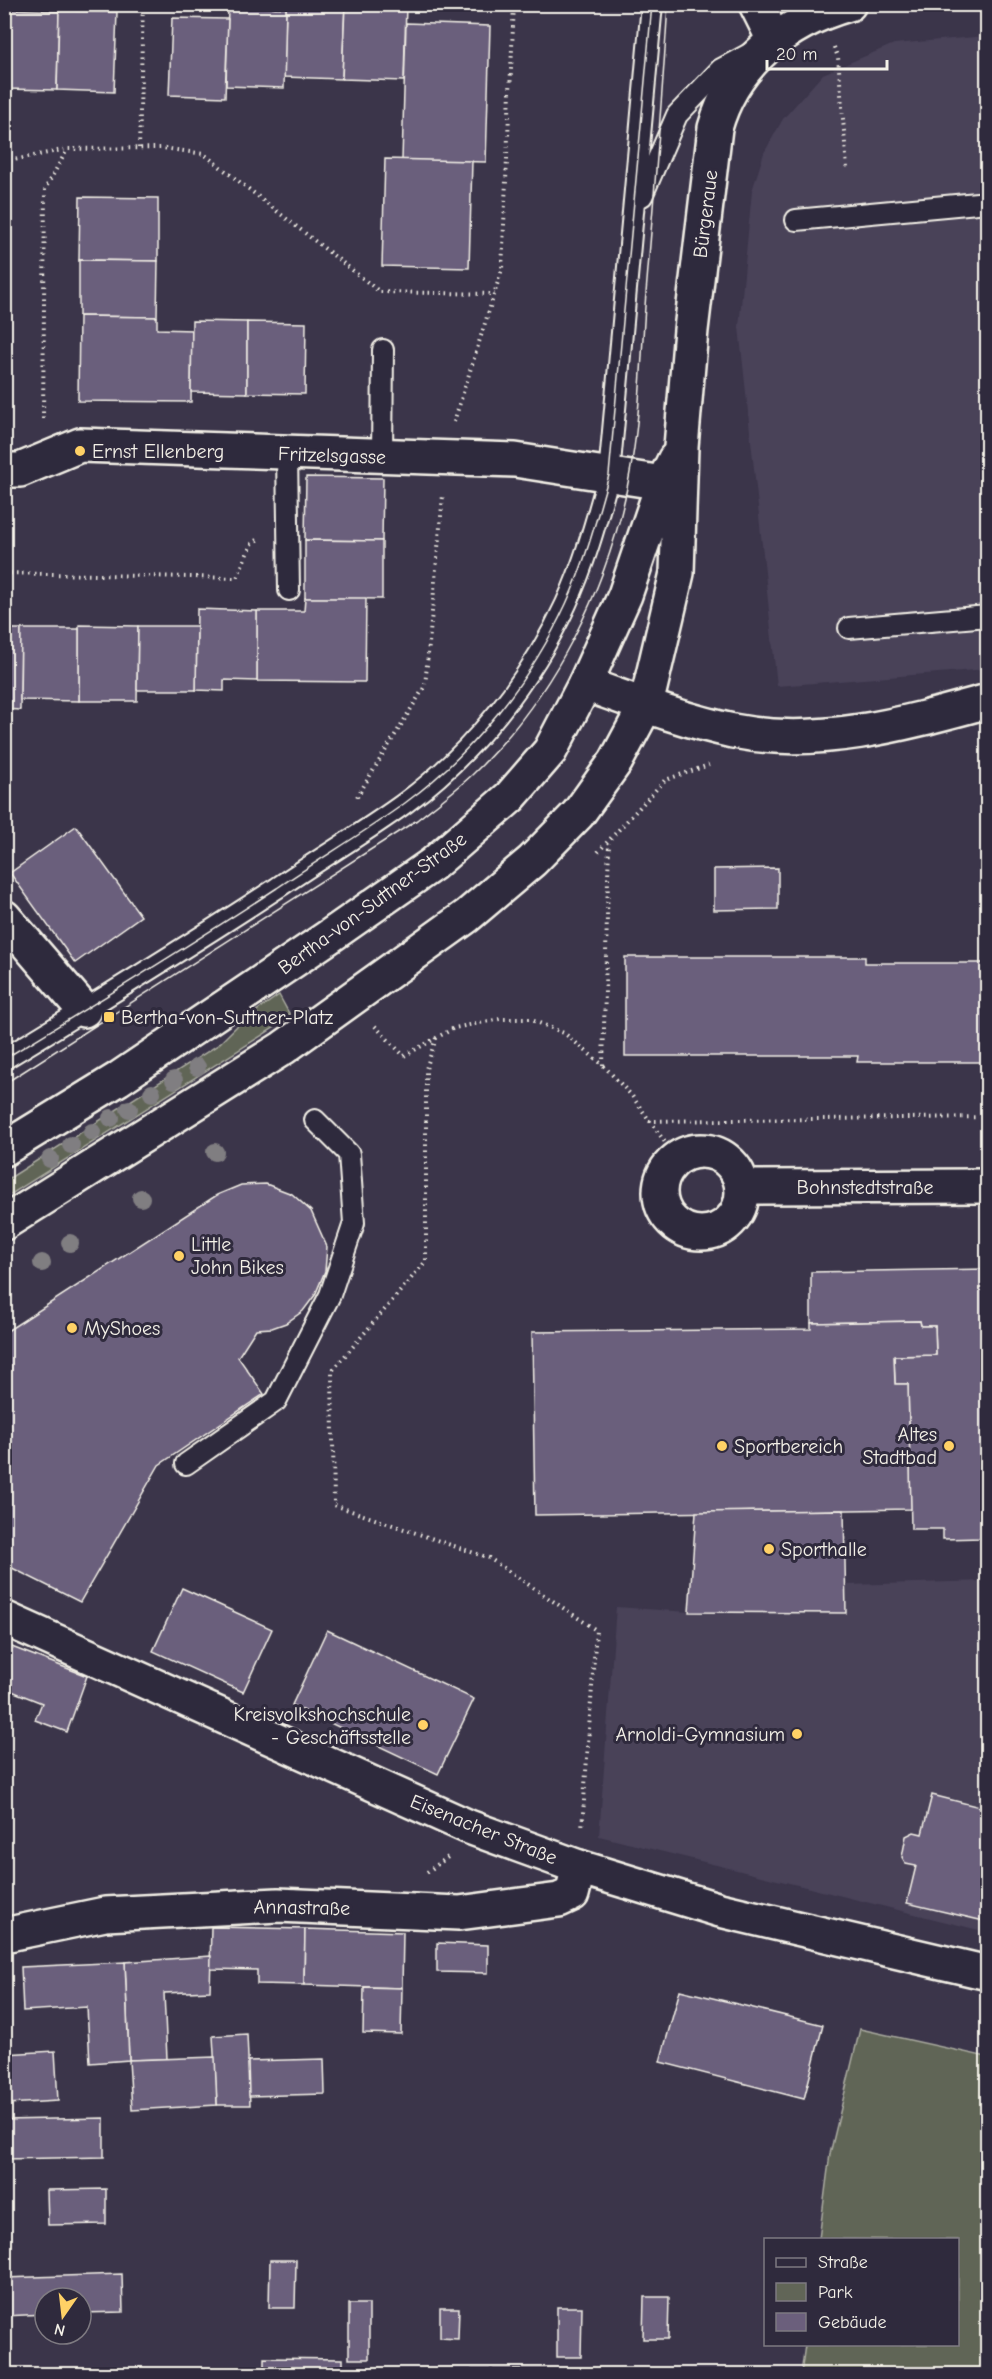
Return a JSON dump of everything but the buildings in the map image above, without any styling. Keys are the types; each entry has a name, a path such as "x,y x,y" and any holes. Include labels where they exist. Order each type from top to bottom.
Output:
{"main road":[{"path":"756,4 774,40"},
{"name":"Bürgeraue","path":"646,705 677,573 681,447 691,330 715,128 721,106 730,87 749,63 774,40 835,8"},
{"name":"Fritzelsgasse","path":"4,470 20,470 80,446 515,460 663,483"},
{"name":"Bürgeraue","path":"585,684 625,595 663,483 681,447"},
{"path":"585,684 733,731 774,735 846,734 898,726 987,701"},
{"name":"Bertha-von-Suttner-Straße","path":"4,1149 118,1079 441,858 510,797 550,751 585,684"},
{"path":"4,1223 92,1169 150,1129 283,1048 353,1000 467,916 532,861 578,814 616,761 646,705"},
{"path":"4,917 84,1010"},
{"path":"695,1151 721,1156 738,1175 742,1187 741,1202 736,1214 726,1225 700,1234 686,1231 674,1224 665,1213 660,1200 660,1186 664,1173 677,1159 695,1151"},
{"name":"Bohnstedtstraße","path":"742,1187 987,1186"},
{"name":"Eisenacher Straße","path":"4,1618 469,1827 579,1867 720,1910 987,1973"},
{"name":"Annastraße","path":"4,1935 105,1914 278,1905 459,1912 559,1900 572,1894 579,1867"}],"lane":[{"path":"4,1059 174,956 406,802 463,752 518,685 566,604 599,511 609,475 652,4"},
{"path":"634,212 677,115 721,69 774,40"},
{"path":"796,220 987,202"},
{"path":"382,456 383,350"},
{"path":"287,453 289,590"},
{"path":"849,628 987,616"},
{"path":"186,1464 276,1401 330,1295 354,1223 349,1154 315,1120"}],"path":[{"path":"139,148 143,4"},
{"path":"350,807 425,686 446,458 451,431 502,269 514,4"},
{"path":"835,8 847,168"},
{"path":"4,162 67,149 163,148 204,154 380,292 495,294"},
{"path":"43,461 45,189 67,149"},
{"path":"4,573 237,578 250,544 288,522"},
{"path":"603,1065 609,842 664,780 714,763 733,731"},
{"path":"353,1000 404,1056 454,1028 500,1018 529,1019 564,1033 603,1065 632,1096 677,1159"},
{"path":"436,1038 426,1069 426,1261 332,1371 334,1505 489,1558 596,1630 579,1867"},
{"path":"649,1121 987,1117"},
{"path":"4,1314 13,1308"},
{"path":"388,1910 401,1879 430,1871 448,1857 469,1827"}],"shaded area":[{"path":"987,36 987,669 777,686 739,327 752,191 764,153 783,119 823,74 894,44"},
{"name":"Arnoldi-Gymnasium","path":"844,1510 846,1585 987,1581 987,1932 599,1836 616,1607 689,1612 696,1512"}],"green space":[{"path":"279,995 291,1017 5,1198 5,1181 218,1045 241,1022"},
{"path":"860,2029 987,2057 987,2374 801,2374 805,2346 959,2346 959,2238 819,2238 830,2154"}],"tram line":[{"path":"4,1059 209,932 405,803 454,762 477,738 518,687 536,660 566,604 579,573 609,475 652,4"},
{"path":"4,1084 417,820 473,774 502,744 552,675 574,638 607,559 620,519 633,455 668,4"}],"place":[{"name":"Ernst Ellenberg","path":"80,451"},
{"name":"Bertha-von-Suttner-Platz","path":"109,1017"},
{"name":"Little John Bikes","path":"179,1256"},
{"name":"MyShoes","path":"72,1328"},
{"name":"Sportbereich","path":"722,1446"},
{"name":"Altes Stadtbad","path":"949,1446"},
{"name":"Sporthalle","path":"769,1549"},
{"name":"Kreisvolkshochschule - Geschäftsstelle","path":"423,1725"},
{"name":"Arnoldi-Gymnasium","path":"797,1734"}]}
